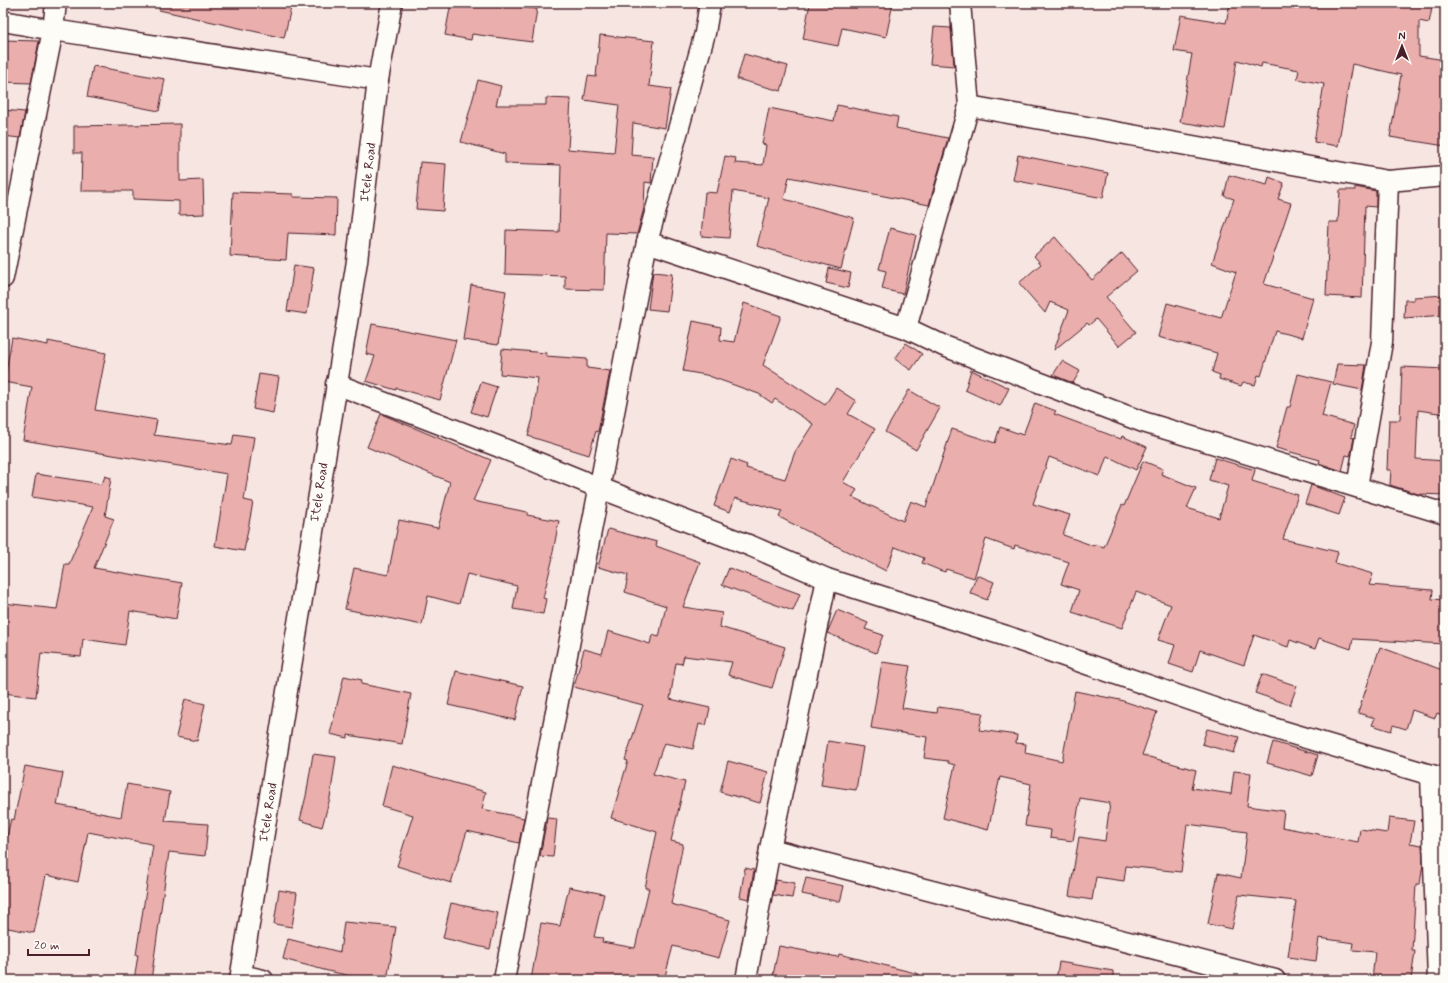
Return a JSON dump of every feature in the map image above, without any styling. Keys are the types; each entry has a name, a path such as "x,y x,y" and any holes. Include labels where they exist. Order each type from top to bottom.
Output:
{"street":[{"path":"3,273 53,30 56,3"},
{"name":"Itele Road","path":"240,977 357,261 378,80 392,3"},
{"path":"504,980 647,242 705,33 710,3"},
{"path":"906,328 969,106 960,3"},
{"path":"3,21 378,80"},
{"path":"969,106 1388,181 1445,176"},
{"path":"1357,487 1382,342 1388,181"},
{"path":"647,242 906,328 944,346 1143,422 1445,514"},
{"path":"336,384 751,546 827,579 1006,636 1266,726 1438,777 1438,980"},
{"path":"746,980 770,849 827,579"},
{"path":"770,849 1275,980"},
{"path":"240,977 263,980"}],"building":[{"path":"160,3 292,3 284,38 159,10"},
{"path":"451,3 490,3 537,9 532,42 472,34 471,40 445,35"},
{"path":"810,3 893,3 886,37 842,28 838,46 803,39"},
{"path":"1230,3 1433,3 1429,23 1419,21 1419,56 1445,60 1445,146 1390,137 1401,75 1352,64 1338,146 1314,142 1324,84 1297,79 1299,70 1262,63 1261,67 1237,60 1225,129 1180,122 1192,54 1174,51 1181,15 1226,23"},
{"path":"934,27 951,28 954,66 930,64"},
{"path":"600,35 654,41 649,86 671,89 665,128 633,123 631,155 653,157 651,183 645,182 644,208 637,234 606,233 604,290 565,289 565,276 505,274 506,230 559,232 561,165 505,163 505,154 461,142 478,80 501,86 496,105 546,105 546,98 571,99 568,149 614,153 619,105 584,100 588,76 596,77"},
{"path":"3,40 39,41 31,83 3,82"},
{"path":"744,54 788,66 781,91 737,79"},
{"path":"93,66 165,79 159,111 87,97"},
{"path":"837,105 898,117 896,128 948,138 929,205 789,177 784,199 854,218 841,269 757,246 769,198 733,191 729,238 701,236 705,192 717,193 725,156 736,158 735,163 763,165 766,145 762,144 769,108 834,121"},
{"path":"3,110 25,112 20,138 3,136"},
{"path":"180,124 180,181 203,180 204,214 179,215 179,201 133,199 133,191 81,191 82,153 74,153 74,126"},
{"path":"1018,155 1108,173 1103,198 1013,180"},
{"path":"420,162 446,164 443,211 416,209"},
{"path":"1229,175 1267,185 1269,177 1284,183 1278,199 1291,203 1264,284 1313,298 1302,338 1275,331 1261,376 1258,375 1255,385 1243,382 1241,386 1219,379 1220,375 1212,372 1217,353 1158,337 1167,303 1221,318 1236,272 1212,263 1234,199 1224,196"},
{"path":"1355,187 1376,191 1376,207 1365,206 1362,298 1326,296 1329,222 1338,222 1340,190 1355,190"},
{"path":"233,192 293,194 293,197 337,198 336,235 288,233 286,260 230,256"},
{"path":"890,228 916,235 903,294 882,289 886,271 879,269"},
{"path":"1055,237 1092,280 1122,253 1137,271 1106,297 1136,332 1119,346 1096,319 1089,325 1087,323 1054,350 1069,310 1050,302 1045,313 1019,283 1041,264 1034,256"},
{"path":"294,265 314,268 307,314 287,311"},
{"path":"829,268 851,273 848,288 826,283"},
{"path":"653,272 672,274 667,311 648,309"},
{"path":"471,285 506,291 498,345 463,340"},
{"path":"1445,295 1445,315 1404,318 1405,300 1414,300 1414,297"},
{"path":"744,303 781,316 763,365 825,405 836,388 856,401 848,414 875,429 843,482 857,490 852,497 903,521 911,501 926,507 952,429 995,443 1000,427 1023,435 1035,403 1056,411 1054,414 1121,439 1122,436 1147,447 1136,470 1107,456 1100,476 1049,457 1033,504 1070,515 1063,535 1094,546 1095,544 1104,547 1122,505 1124,506 1143,461 1163,469 1161,474 1196,488 1187,508 1219,518 1228,486 1209,480 1215,458 1255,470 1252,481 1298,495 1283,539 1338,552 1335,563 1373,574 1369,585 1433,590 1432,599 1445,600 1445,644 1353,639 1351,649 1319,638 1315,649 1290,640 1288,647 1254,635 1244,665 1200,650 1193,672 1169,664 1175,645 1158,640 1171,605 1136,592 1122,628 1072,612 1079,590 1061,584 1069,562 1015,545 1014,549 986,539 974,578 946,569 945,572 939,570 922,563 924,558 895,547 886,571 779,517 782,511 735,498 730,512 714,506 731,459 747,465 746,468 785,479 795,452 813,424 775,399 772,403 759,394 706,375 683,371 693,321 721,327 720,340 734,342"},
{"path":"372,324 456,340 440,400 396,388 396,390 366,381 375,356 366,354"},
{"path":"12,338 48,345 48,341 106,353 95,410 157,420 154,435 232,445 234,434 254,437 244,500 253,502 244,551 215,546 227,474 23,440 32,387 4,382"},
{"path":"906,343 922,354 911,370 895,359"},
{"path":"502,349 546,353 546,356 587,359 587,368 610,371 598,432 596,431 589,455 528,436 533,418 538,378 500,374"},
{"path":"1062,361 1080,371 1073,383 1053,375"},
{"path":"1337,364 1366,365 1362,390 1333,384"},
{"path":"1402,367 1445,369 1445,414 1418,410 1416,459 1445,461 1445,495 1418,494 1390,485 1391,470 1387,470 1389,420 1400,420"},
{"path":"971,370 1009,388 1000,406 965,390"},
{"path":"259,374 279,377 273,413 253,409"},
{"path":"1298,374 1331,382 1322,416 1354,425 1351,437 1354,438 1351,453 1350,456 1346,455 1342,471 1319,463 1320,460 1276,448 1287,407 1290,407"},
{"path":"481,382 497,387 487,417 471,412"},
{"path":"909,390 940,408 916,450 885,432"},
{"path":"381,414 491,460 473,501 527,512 527,515 559,521 553,557 543,598 546,599 543,614 513,609 517,586 467,574 459,604 428,596 422,625 345,609 354,568 388,575 399,520 438,528 450,482 367,447"},
{"path":"36,474 102,484 105,476 111,478 105,516 114,519 94,568 182,583 176,619 130,611 125,645 83,639 81,657 41,653 36,697 3,693 3,603 57,609 65,564 69,564 93,507 32,497"},
{"path":"1311,485 1345,498 1339,515 1305,504"},
{"path":"608,529 657,542 656,546 700,562 683,607 722,613 720,627 785,647 772,688 728,675 732,662 684,656 682,664 676,663 670,699 710,708 706,726 699,724 693,749 664,743 653,774 685,782 671,841 683,844 671,904 730,920 719,958 673,946 664,980 531,980 541,923 560,926 569,887 604,894 594,937 603,938 602,942 635,948 649,888 645,888 657,832 611,818 628,761 625,760 643,705 574,687 584,649 602,654 608,631 650,644 652,635 659,637 666,606 625,592 628,575 598,567"},
{"path":"729,568 800,594 793,611 722,585"},
{"path":"977,575 994,582 987,600 970,593"},
{"path":"837,610 868,623 865,629 883,635 876,653 827,633"},
{"path":"1380,647 1445,671 1445,716 1437,713 1435,718 1412,710 1406,729 1393,725 1391,731 1372,725 1375,718 1358,713"},
{"path":"882,662 910,666 902,708 937,713 938,707 983,713 979,730 1017,735 1016,743 1026,744 1025,753 1062,761 1075,691 1120,700 1157,712 1142,755 1196,770 1192,788 1231,794 1234,771 1251,773 1247,806 1284,811 1282,827 1358,842 1360,829 1387,833 1389,818 1414,821 1410,843 1422,845 1423,864 1420,884 1416,884 1412,951 1415,951 1411,980 1372,980 1375,952 1353,950 1354,943 1319,938 1316,961 1288,957 1296,901 1239,895 1232,929 1208,924 1218,873 1241,878 1247,832 1187,824 1181,872 1126,866 1124,881 1096,877 1092,900 1069,896 1079,837 1105,841 1110,803 1080,798 1073,841 1050,838 1051,830 1025,826 1031,784 1000,777 988,830 943,818 955,765 948,763 948,761 924,758 927,737 871,728"},
{"path":"456,671 523,686 515,720 448,705"},
{"path":"1262,674 1297,686 1290,705 1255,693"},
{"path":"344,676 362,680 361,684 411,694 402,744 348,735 348,738 330,734"},
{"path":"185,699 205,704 197,741 176,737"},
{"path":"1207,729 1239,737 1234,753 1202,744"},
{"path":"828,741 863,747 856,790 821,785"},
{"path":"1273,742 1318,755 1312,776 1267,763"},
{"path":"313,754 336,757 330,798 322,827 300,820 306,796"},
{"path":"728,761 768,772 760,803 720,792"},
{"path":"392,765 486,792 482,809 524,818 519,843 467,831 451,883 397,866 413,815 382,806"},
{"path":"25,766 63,773 57,805 121,817 127,784 170,792 165,821 208,824 205,856 169,852 151,980 134,980 138,955 136,955 153,845 151,844 88,832 78,882 46,875 34,933 3,927 3,835 7,836 11,819 14,820"},
{"path":"547,818 557,819 553,857 540,856"},
{"path":"745,868 754,870 749,899 740,897"},
{"path":"806,878 844,886 840,902 802,894"},
{"path":"776,880 795,883 792,898 773,895"},
{"path":"279,890 297,893 292,927 274,924"},
{"path":"451,903 498,913 490,949 443,938"},
{"path":"344,922 396,927 387,980 369,980 283,959 288,939 340,952"},
{"path":"779,946 838,957 839,954 919,974 918,980 772,980"},
{"path":"1059,962 1113,971 1113,980 1056,980"}]}
